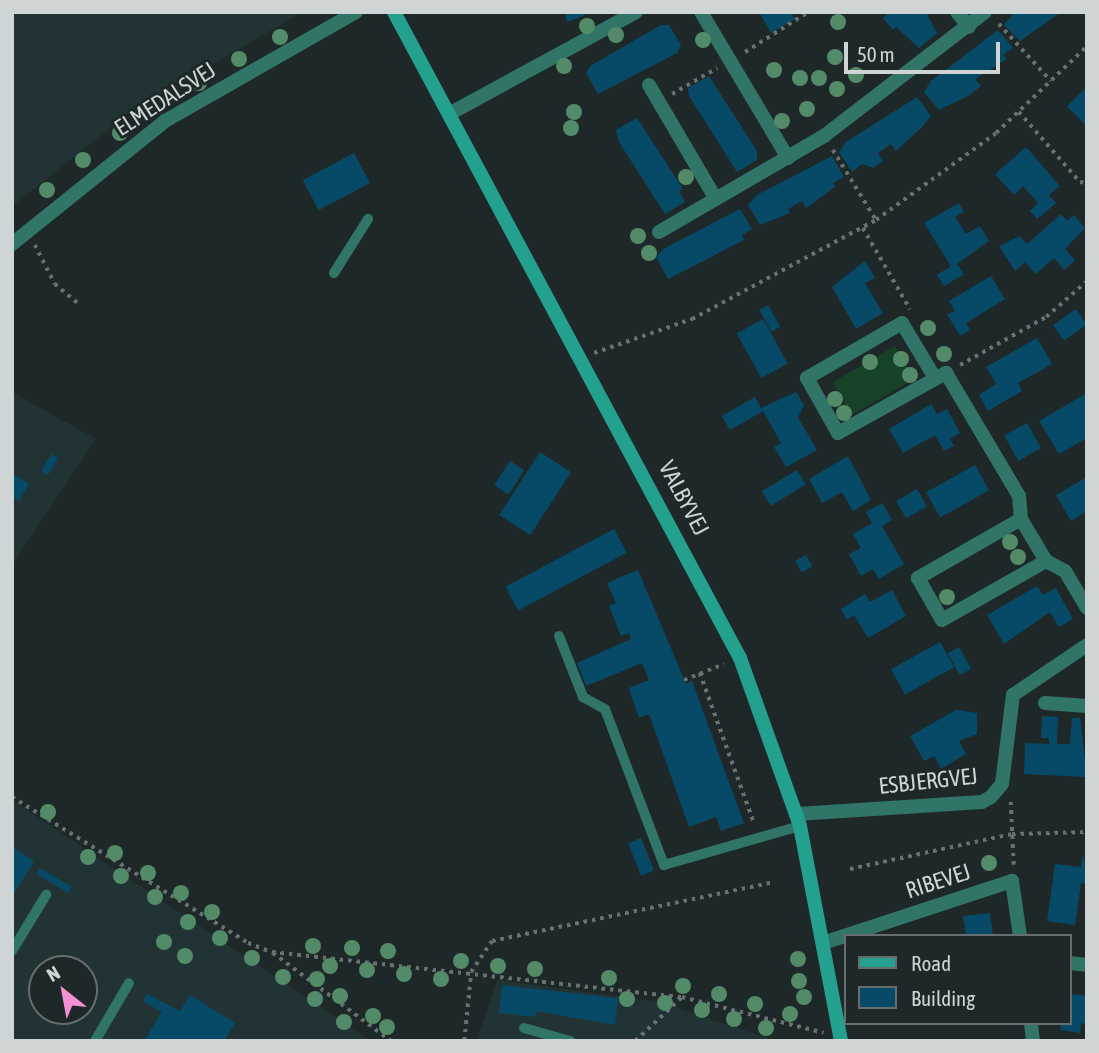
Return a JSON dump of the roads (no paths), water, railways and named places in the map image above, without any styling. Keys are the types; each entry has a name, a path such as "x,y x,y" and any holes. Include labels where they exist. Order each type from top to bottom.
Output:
{"street":[{"name":"ELMEDALSVEJ","path":"12,244 166,121 356,12"},
{"name":"VALBYVEJ","path":"394,12 583,359 740,658 799,820 826,942 841,1038"},
{"path":"449,114 636,12"},
{"path":"701,12 788,158"},
{"path":"957,12 969,27"},
{"path":"659,232 824,136 969,27 985,12"},
{"path":"649,85 716,199"},
{"path":"940,375 838,433 807,378 902,323 940,375 1020,496 1021,519 1046,561 1065,570 1087,608"},
{"path":"1021,519 918,578 942,620 1046,561"},
{"name":"ESBJERGVEJ","path":"799,820 982,802 999,790 1013,695 1087,645"},
{"path":"1045,703 1087,705"},
{"name":"RIBEVEJ","path":"850,934 1012,880 1020,934"},
{"name":"RIBEVEJ","path":"826,942 844,936"}],"lane":[{"path":"334,273 368,219"},
{"path":"559,636 583,697 605,709 664,865 759,838 799,820"},
{"path":"12,951 47,895"},
{"path":"95,1041 130,984"},
{"path":"524,1028 570,1041"}]}
